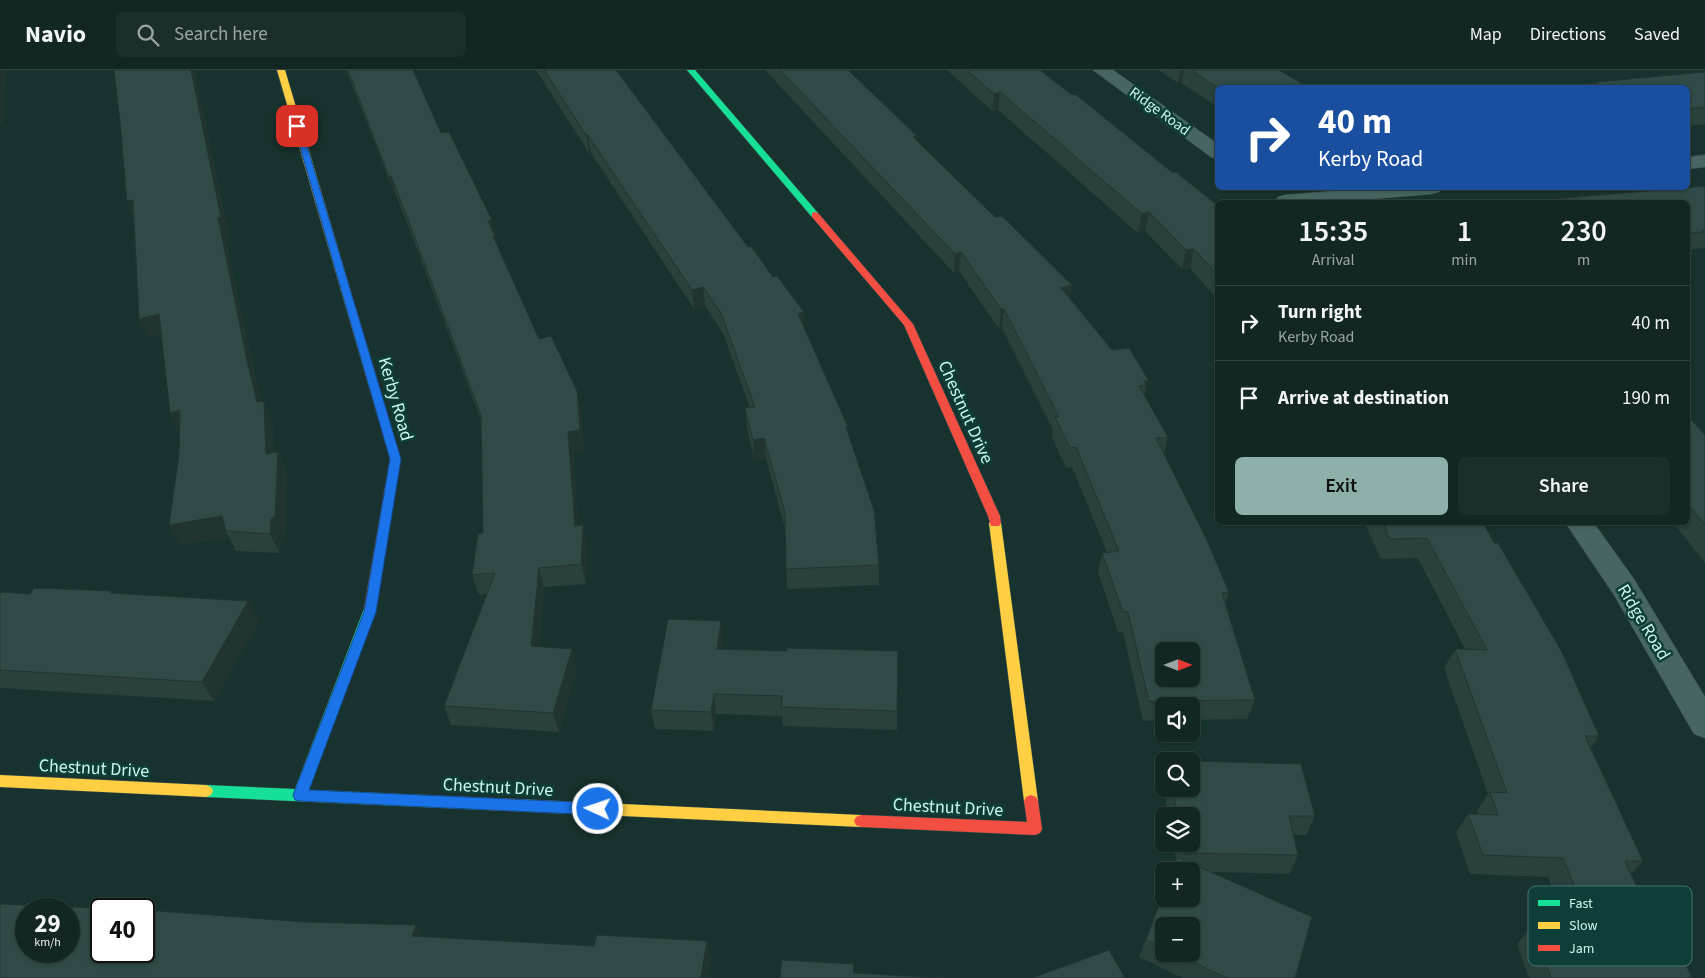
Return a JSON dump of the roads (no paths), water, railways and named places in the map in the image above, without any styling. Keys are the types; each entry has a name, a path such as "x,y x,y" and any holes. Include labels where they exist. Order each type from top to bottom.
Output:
{"street":[{"name":"Kerby Road","path":"281,70 396,459 370,612 300,795"},
{"name":"Chestnut Drive","path":"0,781 1035,829 994,516 908,324 691,70"},
{"name":"Ridge Road","path":"1102,70 1215,151"},
{"path":"1690,163 1705,161"},
{"path":"1281,199 1405,190"},
{"name":"Ridge Road","path":"1580,525 1624,587 1705,725"}]}
